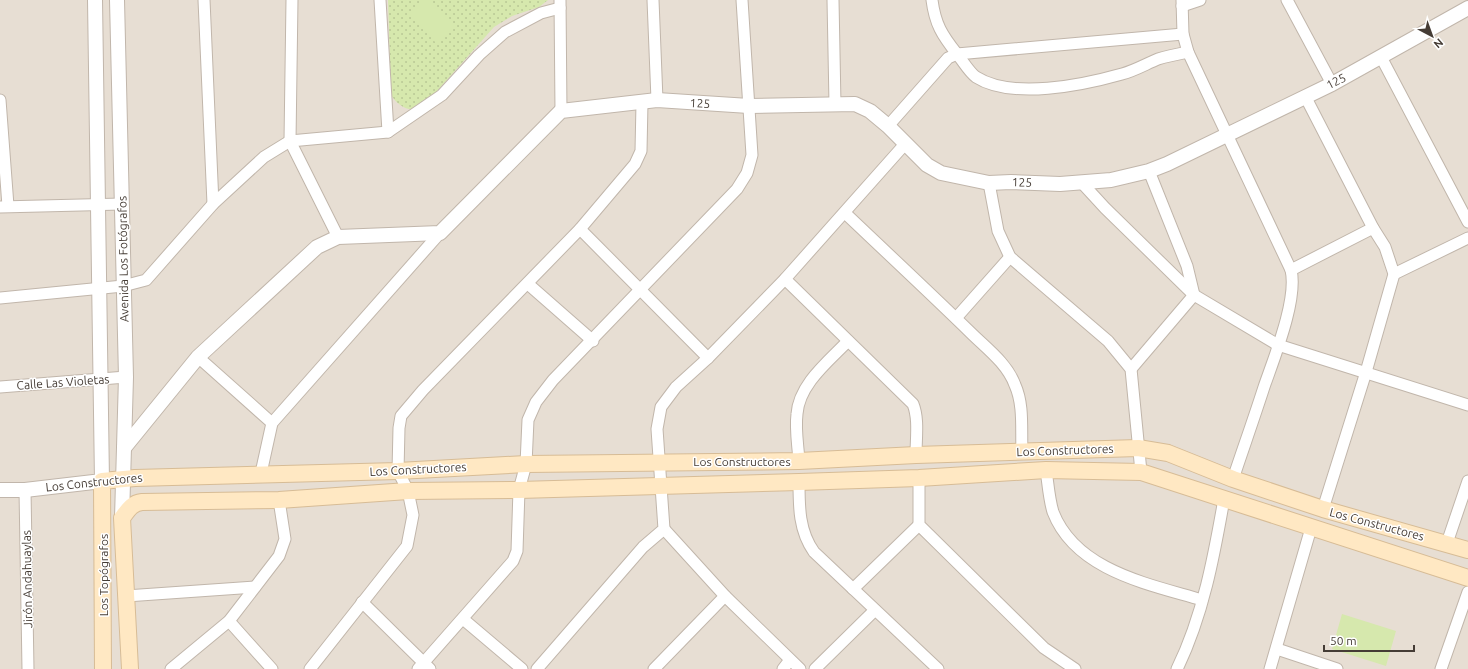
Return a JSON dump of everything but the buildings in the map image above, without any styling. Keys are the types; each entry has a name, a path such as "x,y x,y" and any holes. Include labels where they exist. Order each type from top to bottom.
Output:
{"main road":[{"name":"Los Constructores","path":"102,481 261,474 398,471 526,464 798,461 916,455 1138,448 1168,454 1233,479 1323,509 1468,550"},
{"name":"Los Constructores","path":"122,518 135,503 142,502 279,500 408,491 519,490 919,478 1046,470 1141,472 1468,578"},
{"name":"Los Topógrafos","path":"102,481 103,669"},
{"name":"Los Topógrafos","path":"122,518 130,669"}],"street":[{"path":"95,0 102,481"},
{"name":"Avenida Los Fotógrafos","path":"117,0 126,377 122,518"},
{"path":"204,0 213,204"},
{"path":"292,0 290,141 338,237"},
{"path":"380,0 388,132"},
{"path":"653,0 657,100"},
{"path":"362,602 423,667 513,561 517,551 519,490 526,464 528,425 534,406 543,391 737,189 747,173 752,155 742,0"},
{"path":"833,0 835,104"},
{"path":"932,0 936,22 942,34 976,77 1000,88 1041,88 1084,83 1123,74 1159,59 1188,52"},
{"path":"1200,0 1182,3 1183,34 1188,52 1291,270 1293,280 1292,292 1278,345 1233,479"},
{"path":"1287,0 1332,84"},
{"path":"0,298 123,286 146,280 213,204 264,157 290,141 388,132 442,95 479,55 505,32 560,4 561,111 440,233 272,423 261,474"},
{"name":"125","path":"561,111 642,103 657,100 749,106 855,104 870,112 888,126 927,165 942,173 989,183 1082,183 1111,180 1149,171 1227,134 1332,84 1468,10"},
{"path":"888,126 948,58 958,54 1183,34"},
{"path":"1381,58 1468,222"},
{"path":"1305,96 1373,228 1385,246 1394,274 1366,372 1323,509"},
{"path":"0,100 4,207 122,204"},
{"path":"310,669 407,546 414,516 408,491 398,471 399,428 401,416 423,390 580,229 635,164 642,150 642,103"},
{"path":"800,669 725,596 664,529 658,462 657,429 661,408 676,386 708,358 785,279 905,144"},
{"path":"1149,171 1187,266 1194,295"},
{"path":"989,183 998,231 1010,257 1108,341 1131,368 1141,472"},
{"path":"1082,183 1105,208 1194,295 1278,345 1468,405"},
{"path":"845,213 1002,363 1015,384 1021,407 1022,451"},
{"path":"1291,270 1373,228"},
{"path":"580,229 708,358"},
{"path":"124,448 198,357 317,247 338,237 440,233"},
{"path":"1394,274 1468,238"},
{"path":"956,318 1010,257"},
{"path":"785,279 913,404 916,411 917,421 916,455"},
{"path":"528,284 593,340"},
{"path":"1131,368 1194,295"},
{"path":"798,461 797,413 800,398 818,373 848,341"},
{"path":"198,357 272,423"},
{"name":"Calle Las Violetas","path":"0,387 126,377"},
{"path":"1046,470 1053,512 1064,532 1086,555 1117,574 1202,600"},
{"path":"919,478 919,525 1044,648 1074,669"},
{"name":"Los Constructores","path":"0,490 25,490 102,481"},
{"path":"1447,543 1468,481"},
{"path":"799,482 800,517 806,541 814,552 938,669"},
{"name":"Jirón Andahuaylas","path":"25,490 28,669"},
{"path":"1177,669 1187,649 1202,600 1214,555 1224,499"},
{"path":"171,669 229,621 279,556 285,539 279,500"},
{"path":"853,589 919,525"},
{"path":"1270,669 1311,528"},
{"path":"537,669 643,547 664,529"},
{"path":"126,596 255,587"},
{"path":"1441,669 1468,592"},
{"path":"654,669 725,596"},
{"path":"816,669 875,610"},
{"path":"463,619 522,669"},
{"path":"229,621 272,669"},
{"path":"1277,649 1338,669"},
{"path":"783,669 790,660"}],"shaded area":[{"path":"0,0 1468,0 1468,669 0,669"}],"green space":[{"path":"388,0 548,0 539,7 512,16 494,27 429,100 421,107 410,109 402,106 391,95"},
{"path":"425,0 430,0 454,27 436,43 410,14"},
{"path":"1342,614 1396,631 1386,666 1332,649"}]}
